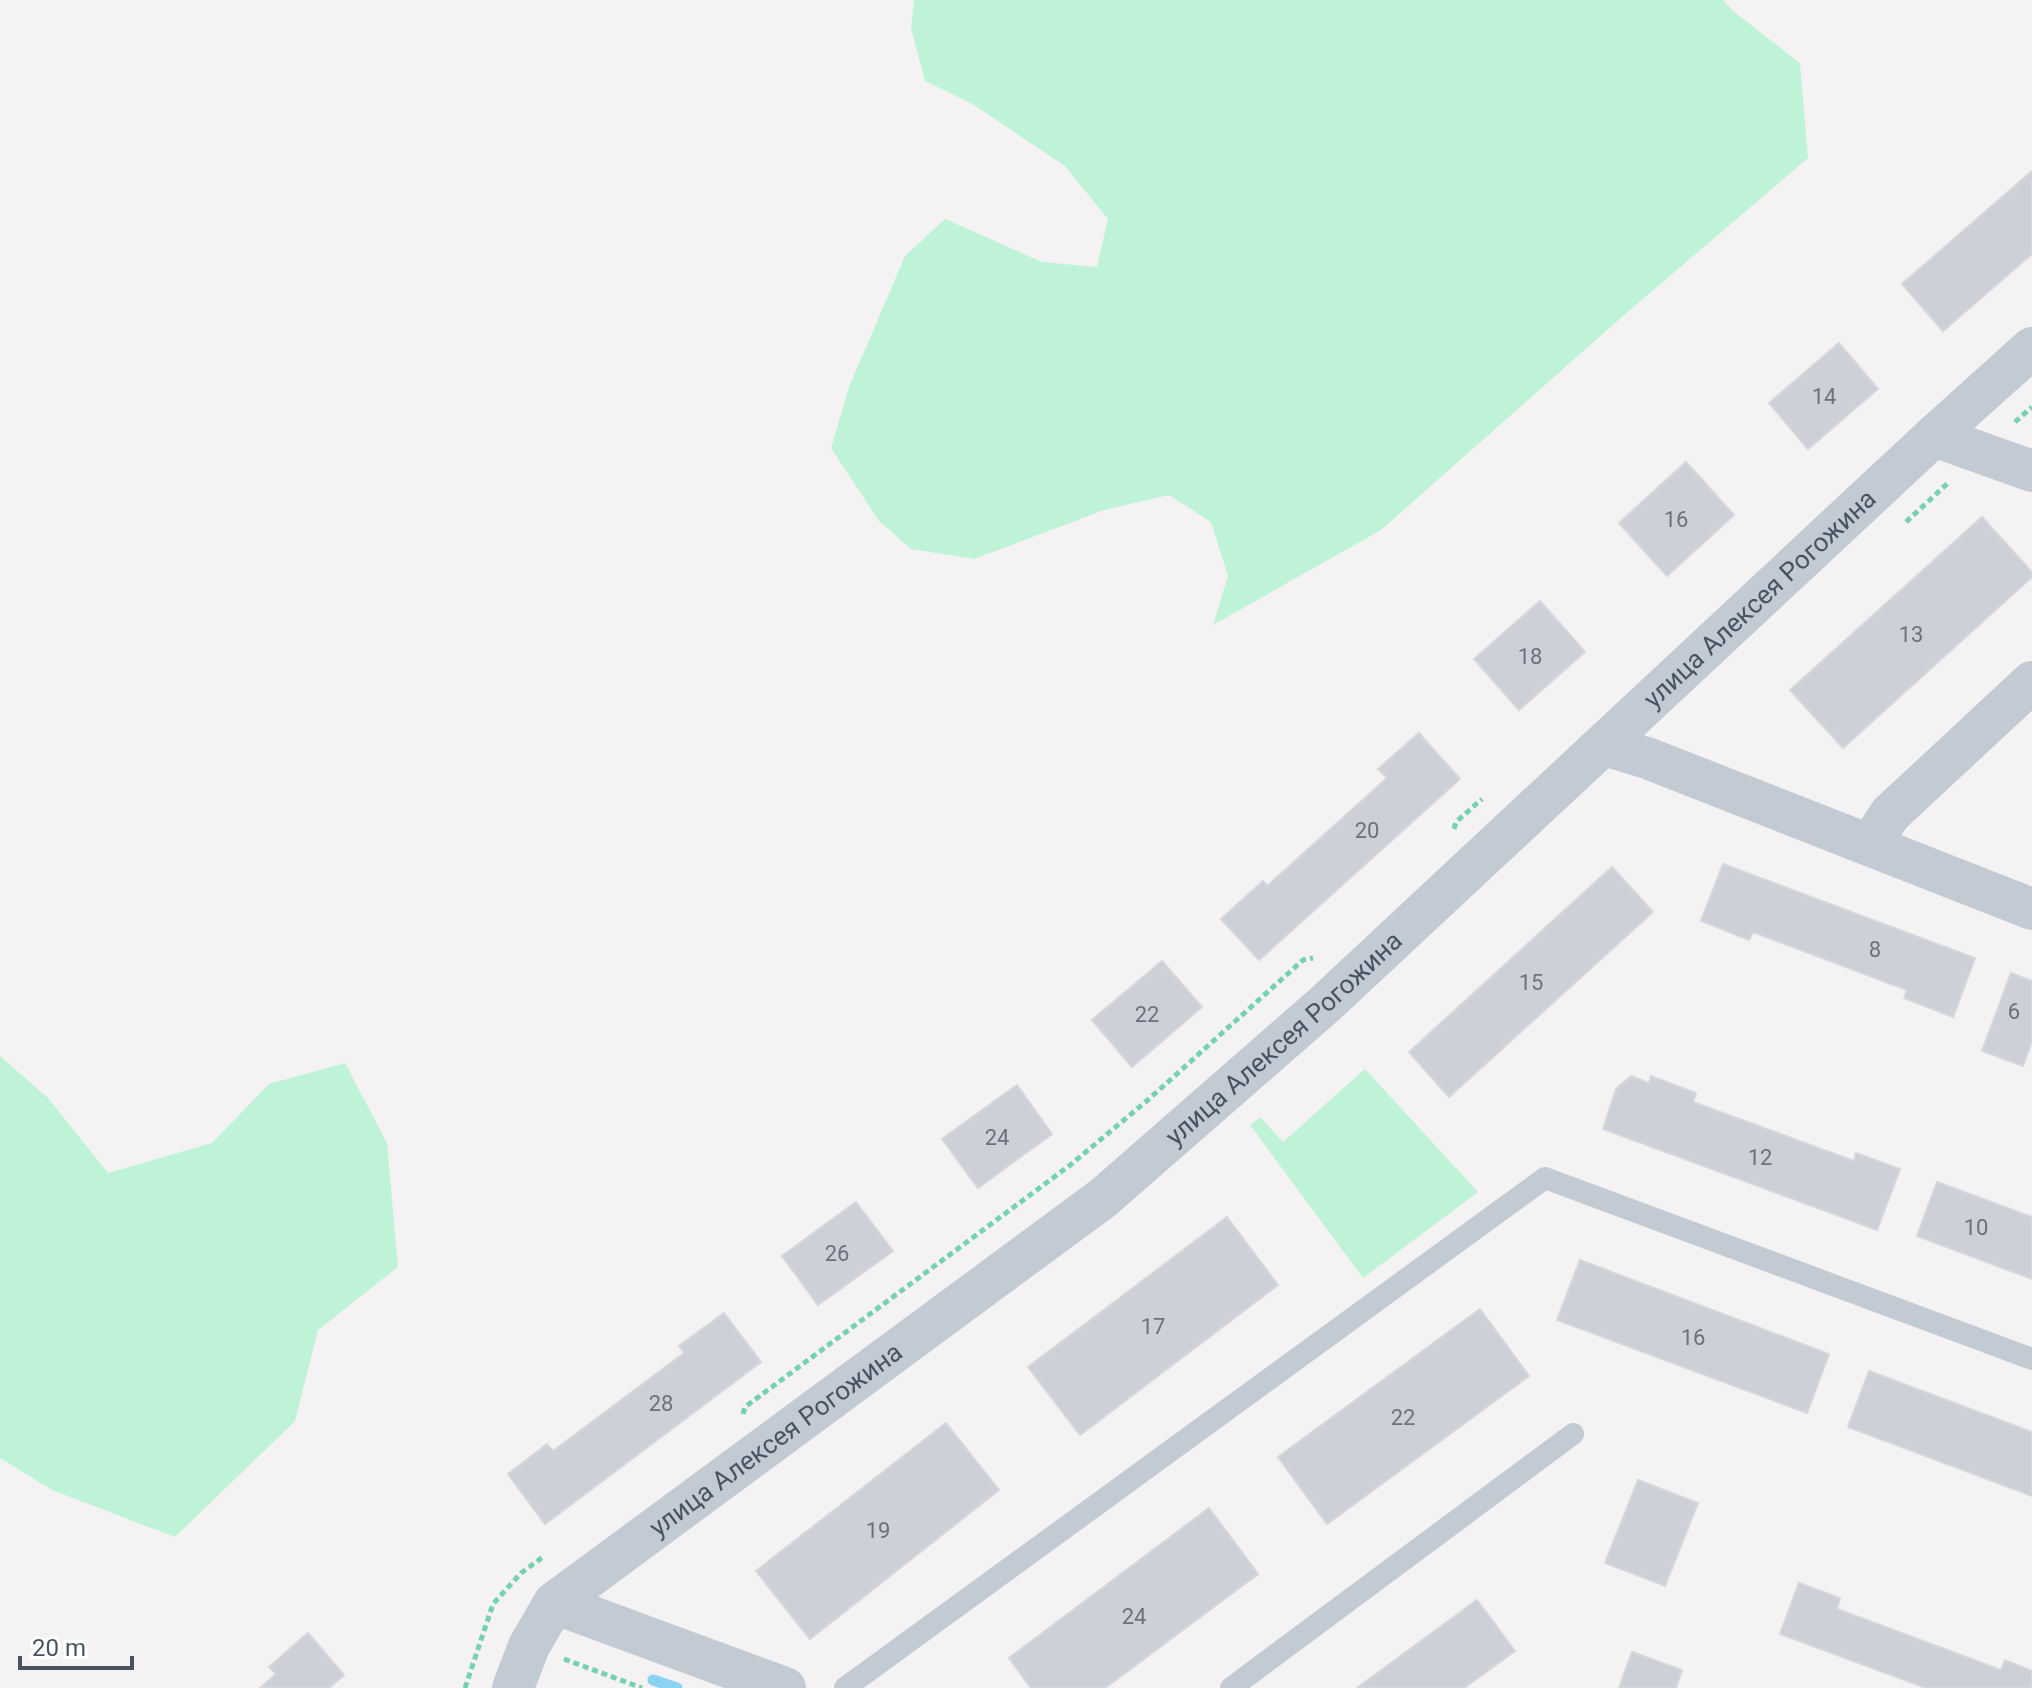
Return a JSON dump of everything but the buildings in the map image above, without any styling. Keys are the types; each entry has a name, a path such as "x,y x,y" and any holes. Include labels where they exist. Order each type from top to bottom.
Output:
{"street":[{"name":"улица Алексея Рогожина","path":"513,1688 529,1646 554,1603 1103,1198 1324,1005 2032,348"},
{"path":"1934,436 2032,471"},
{"path":"1870,845 1890,814 2032,682"},
{"path":"1604,745 1647,758 2032,909"},
{"path":"554,1603 727,1678 785,1688"}],"lane":[{"path":"845,1688 1545,1178 2032,1359"},
{"path":"1231,1688 1573,1434"}],"path":[{"path":"1451,841 1456,822 1491,790"},
{"path":"742,1417 745,1407 1069,1166 1149,1099 1303,960 1322,956"},
{"path":"465,1688 493,1604 521,1573 544,1556"},
{"path":"562,1658 642,1688"}],"green space":[{"path":"914,0 1723,0 1800,63 1808,158 1381,530 1213,625 1228,576 1211,522 1169,495 1104,510 974,559 911,549 879,521 831,448 849,387 905,256 945,219 1042,262 1097,267 1108,219 1065,166 974,105 925,81 911,28"},
{"path":"0,1056 48,1098 108,1173 212,1143 269,1084 345,1063 387,1143 398,1267 318,1330 295,1421 175,1537 52,1490 0,1458"},
{"path":"1365,1069 1478,1192 1363,1278 1250,1125 1260,1117 1283,1142"}],"waterway":[{"path":"653,1680 677,1688"}]}
